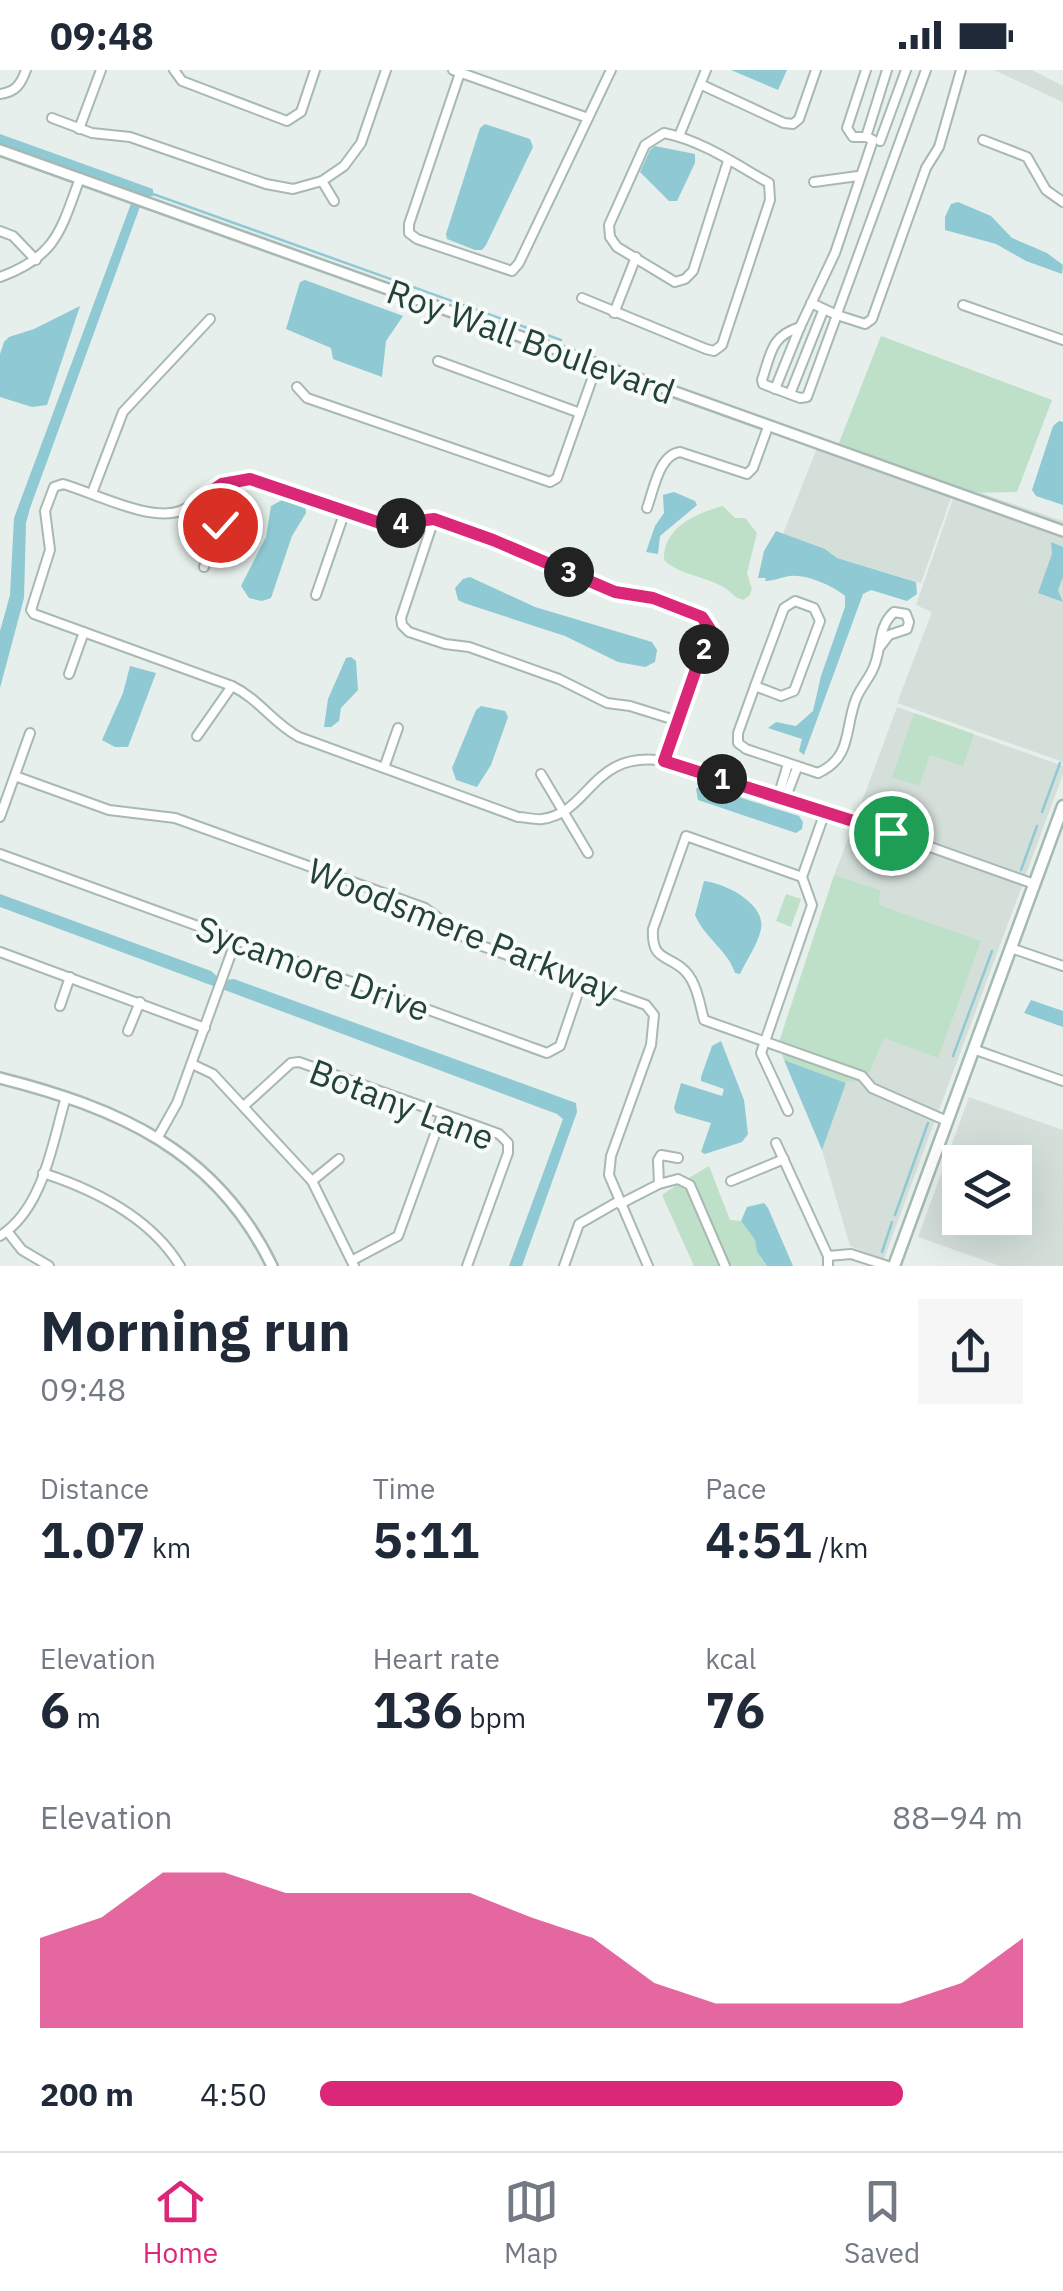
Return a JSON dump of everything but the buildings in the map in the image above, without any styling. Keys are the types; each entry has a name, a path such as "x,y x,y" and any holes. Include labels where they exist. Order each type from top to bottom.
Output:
{"main road":[{"path":"891,1266 1063,806"}],"street":[{"path":"0,94 20,84 26,70"},
{"path":"80,129 101,70"},
{"path":"174,73 288,121 301,112 315,70"},
{"path":"52,118 80,129 130,137 266,184 294,189 322,181 344,166 361,143 386,70"},
{"path":"588,118 458,71 409,233 512,270 519,263 611,70"},
{"path":"678,136 706,70"},
{"path":"702,85 793,124 799,119 816,70"},
{"path":"866,70 847,128 853,137 900,145"},
{"path":"873,139 887,70"},
{"path":"775,389 835,253 873,139 906,70"},
{"path":"800,327 776,339 762,380 775,389 807,397 926,70"},
{"path":"811,303 865,324 872,319 926,168 940,147 961,70"},
{"path":"582,298 706,349 714,350 722,344 771,190 769,183 728,161 678,136 664,133 645,145 608,225 617,248 674,282 685,279 693,271 728,161"},
{"path":"983,140 1027,157 1046,190 1063,202"},
{"name":"Roy Wall Boulevard","path":"0,150 1063,531"},
{"path":"814,182 858,176"},
{"path":"0,277 36,260 58,238 80,178"},
{"path":"322,181 334,202"},
{"path":"0,232 13,236 36,260"},
{"path":"614,313 636,257"},
{"path":"963,305 1063,340"},
{"path":"790,394 823,310"},
{"path":"92,493 122,412 210,319"},
{"path":"438,361 580,413"},
{"path":"297,387 308,398 544,482 557,478 597,365"},
{"path":"647,508 664,460 672,453 680,452 747,474 753,468 768,427"},
{"path":"664,761 708,636 710,625 706,619 653,598 615,592 434,519 386,525 250,479 222,484 181,510 165,514 146,512 63,484 54,487 48,496 44,511 50,550 30,605 34,614 250,694 279,727 518,816 544,819 580,799 596,778 621,764 647,758 664,761 1034,884"},
{"path":"204,567 220,525 219,510 206,495"},
{"path":"316,594 345,511"},
{"path":"434,519 400,618 409,632 445,644 470,647 559,679 607,703 678,721"},
{"path":"756,686 781,696 794,690 820,621 814,608 794,601 784,608 738,734 738,742 746,749 818,773 841,758 854,704 872,672 881,631 890,615 897,611 906,614 907,628 886,637 879,648"},
{"path":"68,674 84,632"},
{"path":"196,736 232,686"},
{"path":"384,768 398,728"},
{"path":"0,817 30,732"},
{"path":"781,798 792,766"},
{"path":"542,774 588,853"},
{"name":"Woodsmere Parkway","path":"15,776 110,810 175,818 425,908 471,942 646,1005 654,1015 651,1045 610,1156 610,1175 648,1266"},
{"path":"788,1111 761,1053 812,905 802,877 826,812"},
{"path":"802,877 686,836 653,929 652,942 658,954 687,972 704,1020 862,1076 872,1088 948,1120"},
{"name":"Sycamore Drive","path":"0,854 547,1053 560,1046 582,981"},
{"path":"158,1137 178,1102 236,940"},
{"path":"1011,948 1063,966"},
{"path":"0,952 205,1028"},
{"path":"60,1006 70,977"},
{"path":"128,1031 140,1002"},
{"path":"973,1048 1063,1080"},
{"name":"Botany Lane","path":"245,1105 290,1063 299,1062 499,1134 508,1142 508,1153 467,1266"},
{"path":"192,1064 214,1074 312,1181 353,1263 398,1236 442,1115"},
{"path":"0,1078 111,1112 158,1137 186,1157 223,1193 272,1266"},
{"path":"49,1266 3,1234 20,1220 33,1200 66,1096"},
{"path":"776,1143 828,1261 850,1254 891,1266"},
{"path":"659,1184 659,1158 665,1154 678,1158"},
{"path":"731,1181 784,1159"},
{"path":"312,1181 338,1160"},
{"path":"43,1173 78,1184 114,1202 169,1248 180,1266"},
{"path":"564,1266 580,1224 659,1184 678,1179 690,1185 725,1266"}],"shaded area":[{"path":"994,70 1032,70 1063,86 1063,102"},
{"path":"817,448 952,495 921,583 837,558 825,549 783,534"},
{"path":"966,493 981,493 1063,521 1063,527"},
{"path":"954,496 1063,538 1063,762 897,703 932,612 916,605"},
{"path":"897,707 1063,766 1025,877 856,818"},
{"path":"854,824 1023,883 938,1113 874,1085 868,1076 884,1037 938,1057 878,905 834,875"},
{"path":"862,1080 871,1091 935,1120 884,1259 850,1246 822,1150 846,1083"},
{"path":"969,1097 1063,1130 1063,1266 1000,1266 918,1237 942,1171 942,1235 1032,1235 1032,1145 952,1145"}],"green space":[{"path":"881,336 1052,400 1017,492 966,493 837,448"},
{"path":"723,506 735,518 745,518 757,533 747,573 752,589 743,600 664,560 665,548 675,530 693,517"},
{"path":"914,713 974,734 963,766 930,755 919,786 892,777"},
{"path":"834,875 880,890 879,905 981,941 938,1058 884,1038 868,1076 779,1042"},
{"path":"786,894 801,899 791,927 776,921"},
{"path":"781,1051 862,1080 846,1083 784,1060"},
{"path":"709,1166 730,1220 741,1221 767,1266 729,1266 693,1183 687,1179"},
{"path":"680,1183 687,1187 722,1266 694,1266 662,1195"}],"water":[{"path":"731,70 787,70 778,90"},
{"path":"485,124 530,139 533,147 486,245 475,250 447,239 446,234 480,128"},
{"path":"0,134 153,189 153,196 144,198 0,144"},
{"path":"655,146 695,154 695,163 677,201 669,201 640,172"},
{"path":"132,201 141,204 30,508 24,598 0,688 0,631 10,595 14,518"},
{"path":"958,202 991,216 1012,238 1047,253 1063,265 1062,274 1026,261 996,244 945,230 951,204"},
{"path":"305,280 403,316 386,341 382,377 333,359 331,348 286,329 300,282"},
{"path":"80,306 47,405 32,407 0,397 0,354 4,342"},
{"path":"1063,422 1063,505 1036,496 1032,490 1053,426"},
{"path":"674,492 697,505 660,536 658,554 646,552 664,513 663,495"},
{"path":"286,498 305,505 306,513 292,536 271,598 249,598 241,586 266,537 271,506"},
{"path":"776,531 825,549 837,558 916,582 917,594 907,601 871,590 863,594 804,755 799,751 802,739 768,728 776,722 796,726 813,711 845,596 804,577 765,581 766,578 758,578 764,551"},
{"path":"1051,542 1063,547 1063,577 1058,590 1063,602 1038,593 1052,554"},
{"path":"470,577 535,607 652,642 657,650 655,662 645,667 618,662 565,636 464,603 458,600 455,588"},
{"path":"346,658 356,661 358,690 341,708 339,721 324,727 328,699"},
{"path":"130,666 156,673 128,747 115,747 102,740 123,693"},
{"path":"481,706 505,711 508,717 491,765 477,787 456,780 452,768"},
{"path":"700,785 799,816 802,829 796,833 698,800 696,789"},
{"path":"704,881 742,896 761,920 757,941 740,974 735,973 695,915"},
{"path":"0,894 211,971 219,978 216,987 0,907"},
{"path":"234,979 576,1103 577,1112 522,1266 509,1266 563,1119 222,989 225,980"},
{"path":"1031,1000 1063,1011 1063,1027 1024,1013"},
{"path":"721,1041 744,1100 748,1134 742,1142 705,1154 701,1152 711,1123 676,1113 674,1108 681,1083 722,1096 724,1089 701,1081 712,1046"},
{"path":"784,1060 846,1083 822,1150"},
{"path":"764,1203 793,1266 767,1266 741,1221 747,1207"}],"waterway":[{"path":"153,194 561,340"},
{"path":"1042,812 1060,763"},
{"path":"1021,870 1037,826"},
{"path":"953,1056 992,951"},
{"path":"895,1215 928,1123"},
{"path":"882,1252 892,1222"}],"route":[{"path":"220,525 219,510 206,495 222,484 250,479 386,525 434,519 615,592 653,598 702,617 710,629 664,761 891,833"}]}
